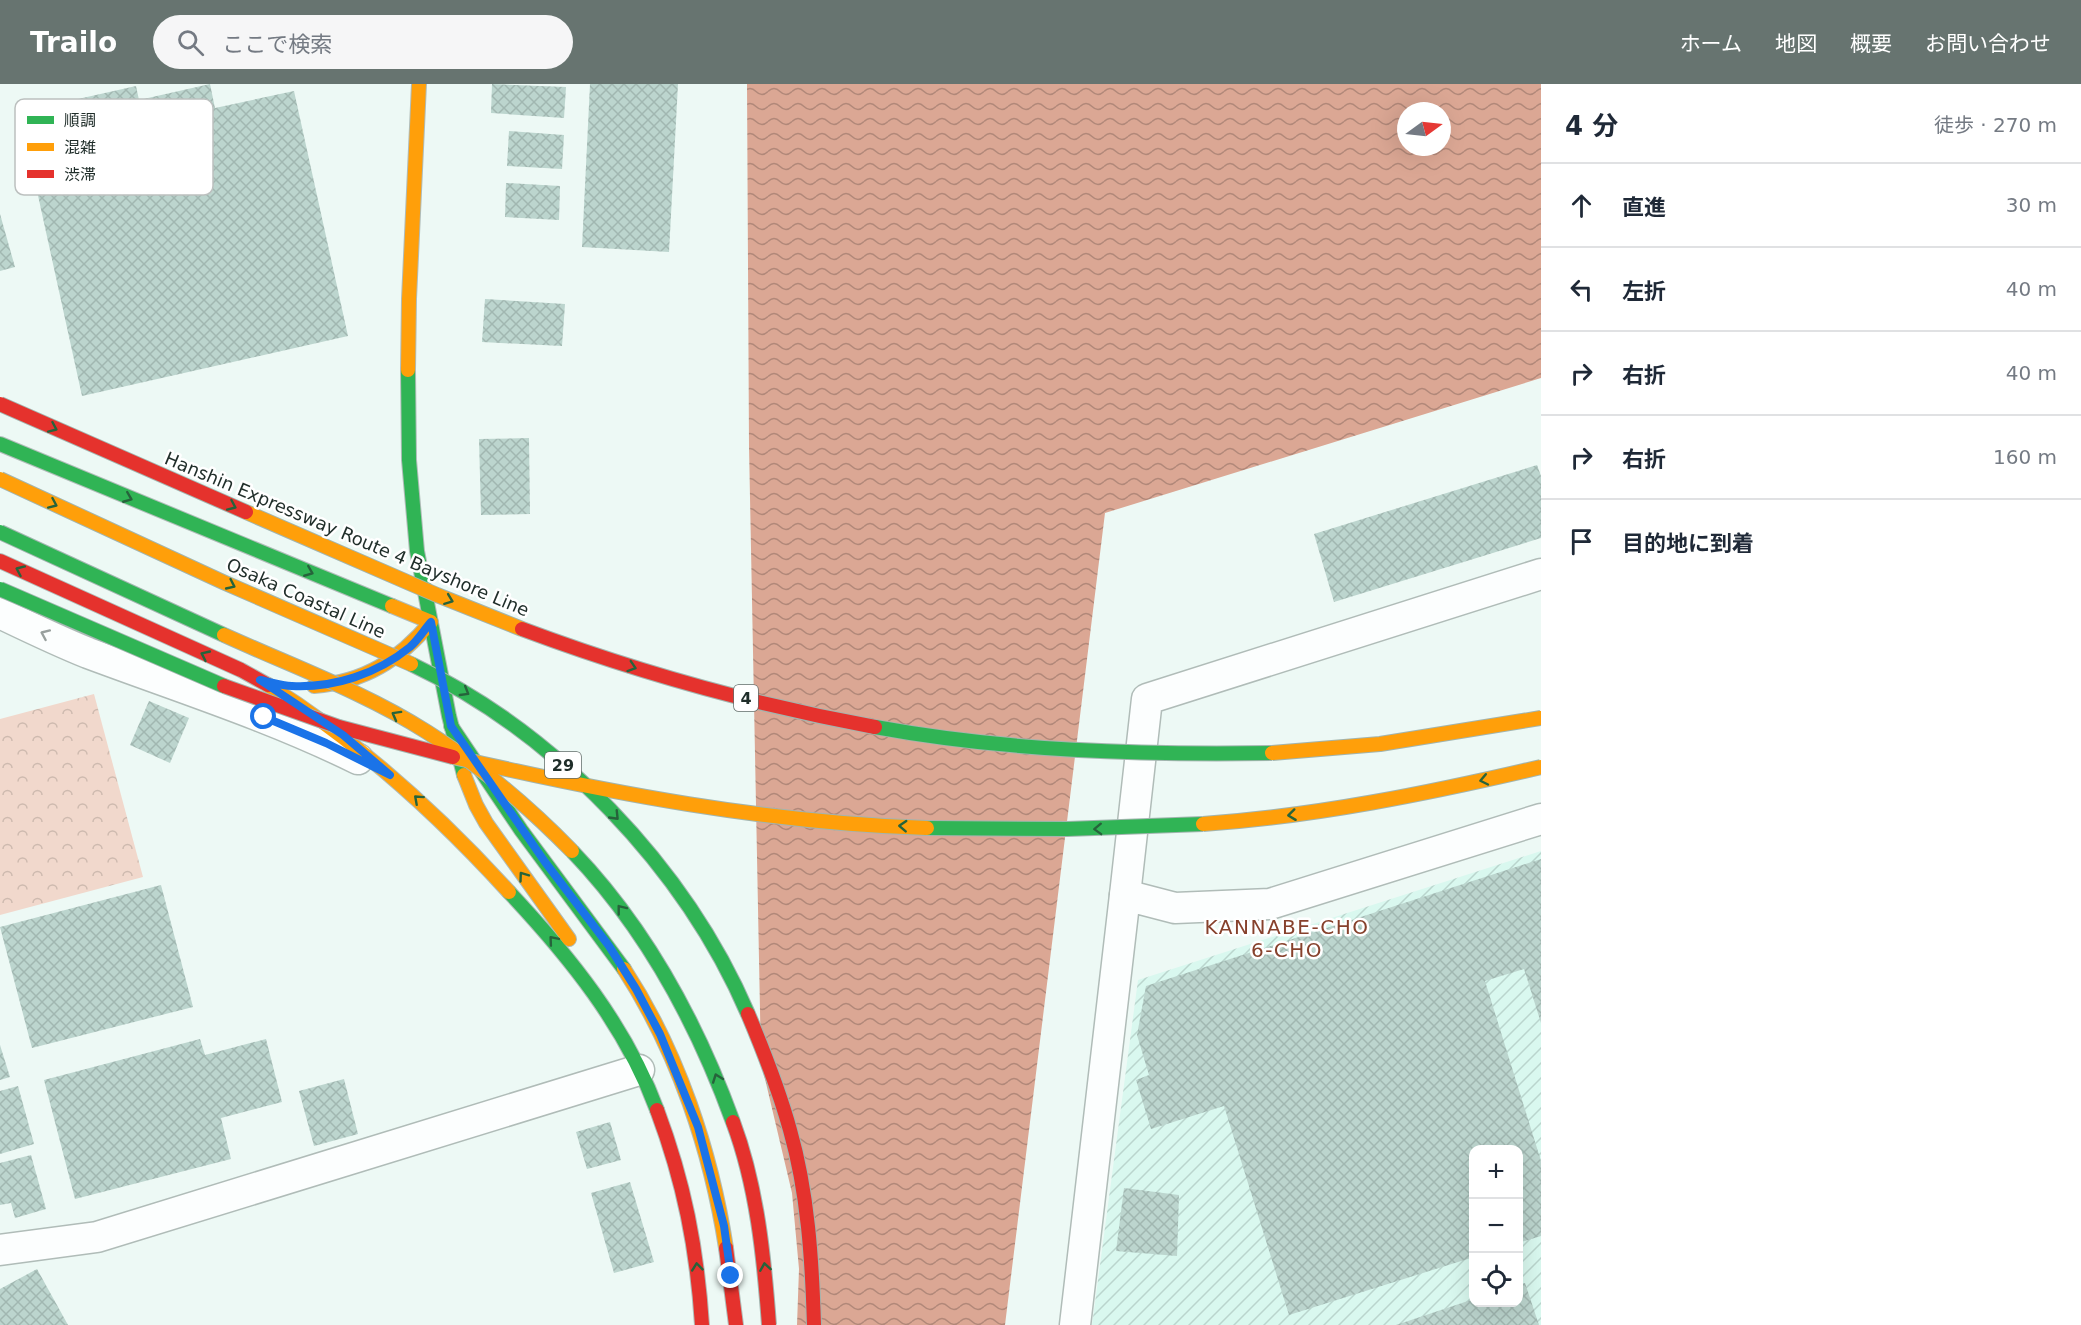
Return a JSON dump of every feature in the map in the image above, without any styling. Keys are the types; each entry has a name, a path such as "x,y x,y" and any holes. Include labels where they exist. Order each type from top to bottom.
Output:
{"main road":[{"path":"419,84 408,346 408,439 413,516 422,580 451,726 464,774 476,805 587,968 656,1104 680,1173 696,1258 702,1325"},
{"name":"Hanshin Expressway Route 4 Bayshore Line","path":"0,404 442,597 574,648 705,688 853,723 928,735 1117,753 1224,753 1321,751 1370,746 1541,718"},
{"path":"0,444 431,622"},
{"name":"Osaka Coastal Line","path":"0,479 249,593 428,671 513,724 552,755 610,810 656,863 686,903 737,990 757,1035 781,1101 801,1179 809,1228 814,1325"},
{"path":"0,532 364,697 428,733 463,757 488,775 544,823 595,876 640,934 679,997 711,1063 737,1132 755,1203 766,1276 768,1325"},
{"path":"0,561 260,680 343,735 442,822 556,943 587,983 614,1024 639,1070"},
{"path":"0,589 222,685 336,726 448,756 718,810 878,825 997,830 1179,826 1323,811 1461,785 1541,767"},
{"path":"260,680 296,686 324,686 357,677 385,664 411,646 431,622"},
{"path":"451,726 545,862 609,946 660,1034 698,1127 712,1176 727,1246 736,1325"}],"street":[{"path":"0,459 301,585 431,622"},
{"path":"1075,1325 1147,699 1541,574"},
{"path":"0,613 86,652 264,717 326,743 390,775"},
{"path":"86,652 148,664 260,680"},
{"path":"1125,895 1175,908 1270,904 1541,819"},
{"path":"0,1250 97,1237 639,1070"}],"shaded area":[{"path":"1541,851 1541,1325 1092,1325 1138,980"}],"green space":[{"path":"94,694 143,877 0,915 0,719"}],"water":[{"path":"747,84 1541,84 1541,378 1105,513 1005,1325 797,1325 799,1269 792,1193 761,1062 749,446"}],"building":[{"path":"210,84 215,108 294,91 348,336 82,396 38,195 213,195 213,99 143,99"},
{"path":"492,84 566,87 564,118 491,113"},
{"path":"590,84 678,84 669,252 582,247"},
{"path":"136,86 139,99 78,99"},
{"path":"509,131 564,135 562,169 507,166"},
{"path":"506,183 560,186 559,220 505,217"},
{"path":"0,214 15,267 0,271"},
{"path":"485,299 565,304 562,346 482,342"},
{"path":"529,438 530,514 481,515 479,439"},
{"path":"1537,465 1541,476 1541,538 1334,602 1314,534"},
{"path":"149,701 189,718 170,763 130,745"},
{"path":"1541,859 1541,1023 1524,969 1485,981 1541,1161 1541,1236 1523,1241 1523,1145 1469,1145 1469,1259 1289,1315 1224,1106 1151,1129 1136,1080 1149,1075 1137,1035 1146,986"},
{"path":"161,885 193,1007 32,1048 0,927"},
{"path":"200,1039 205,1055 266,1039 282,1102 221,1118 231,1159 75,1199 44,1080"},
{"path":"0,1045 10,1077 0,1080"},
{"path":"344,1079 358,1134 314,1146 299,1091"},
{"path":"18,1086 34,1144 0,1154 0,1091"},
{"path":"610,1122 621,1160 587,1169 576,1132"},
{"path":"31,1155 46,1209 15,1218 11,1203 0,1205 0,1163"},
{"path":"630,1182 654,1262 614,1273 591,1193"},
{"path":"1124,1188 1179,1195 1177,1256 1116,1251"},
{"path":"37,1269 68,1325 0,1325 0,1289"},
{"path":"1525,1283 1539,1325 1396,1325 1469,1301 1469,1307 1523,1307 1523,1284"}],"traffic: fast":[{"path":"408,370 409,460 417,551 449,716 464,775"},
{"path":"0,444 392,606"},
{"path":"0,532 224,635"},
{"path":"0,589 224,686"},
{"path":"411,664 464,693 516,727 564,766 610,809 652,857 689,907 721,960 748,1014"},
{"path":"451,726 521,830 624,969"},
{"path":"875,727 974,741 1073,750 1272,753"},
{"path":"927,828 1067,829 1203,824"},
{"path":"572,851 623,912 667,978 703,1049 733,1122"},
{"path":"509,892 553,941 594,993 629,1050 657,1110"}],"traffic: slow":[{"path":"408,370 419,84"},
{"path":"0,479 223,582 411,664"},
{"path":"246,512 437,595 522,629"},
{"path":"314,686 349,680 380,667 406,647 431,622 392,606"},
{"path":"224,635 353,692 427,732 503,787 572,851"},
{"path":"268,685 334,730 396,780 454,834 509,892"},
{"path":"1272,753 1380,744 1541,718"},
{"path":"453,757 570,783 748,813 807,820 927,828"},
{"path":"1203,824 1288,815 1373,802 1541,767"},
{"path":"464,775 486,823 569,939"},
{"path":"624,969 661,1034 690,1103 711,1175 726,1248"}],"traffic: jam":[{"path":"0,404 246,512"},
{"path":"0,561 241,670 268,685"},
{"path":"522,629 565,645 697,686 741,698 875,727"},
{"path":"224,686 339,727 453,757"},
{"path":"748,1014 786,1115 796,1154 808,1227 814,1325"},
{"path":"657,1110 675,1163 688,1216 697,1269 702,1325"},
{"path":"733,1122 754,1196 762,1248 769,1325"},
{"path":"726,1248 736,1325"}],"district":[{"name":"KANNABE-CHO 6-CHO","path":"1287,938"}],"route":[{"path":"264,717 326,743 390,775 343,735 260,680 290,686 324,686 357,677 385,664 411,646 431,622 451,726 545,862 609,946 660,1034 681,1080 698,1127 724,1226 731,1276"}]}
